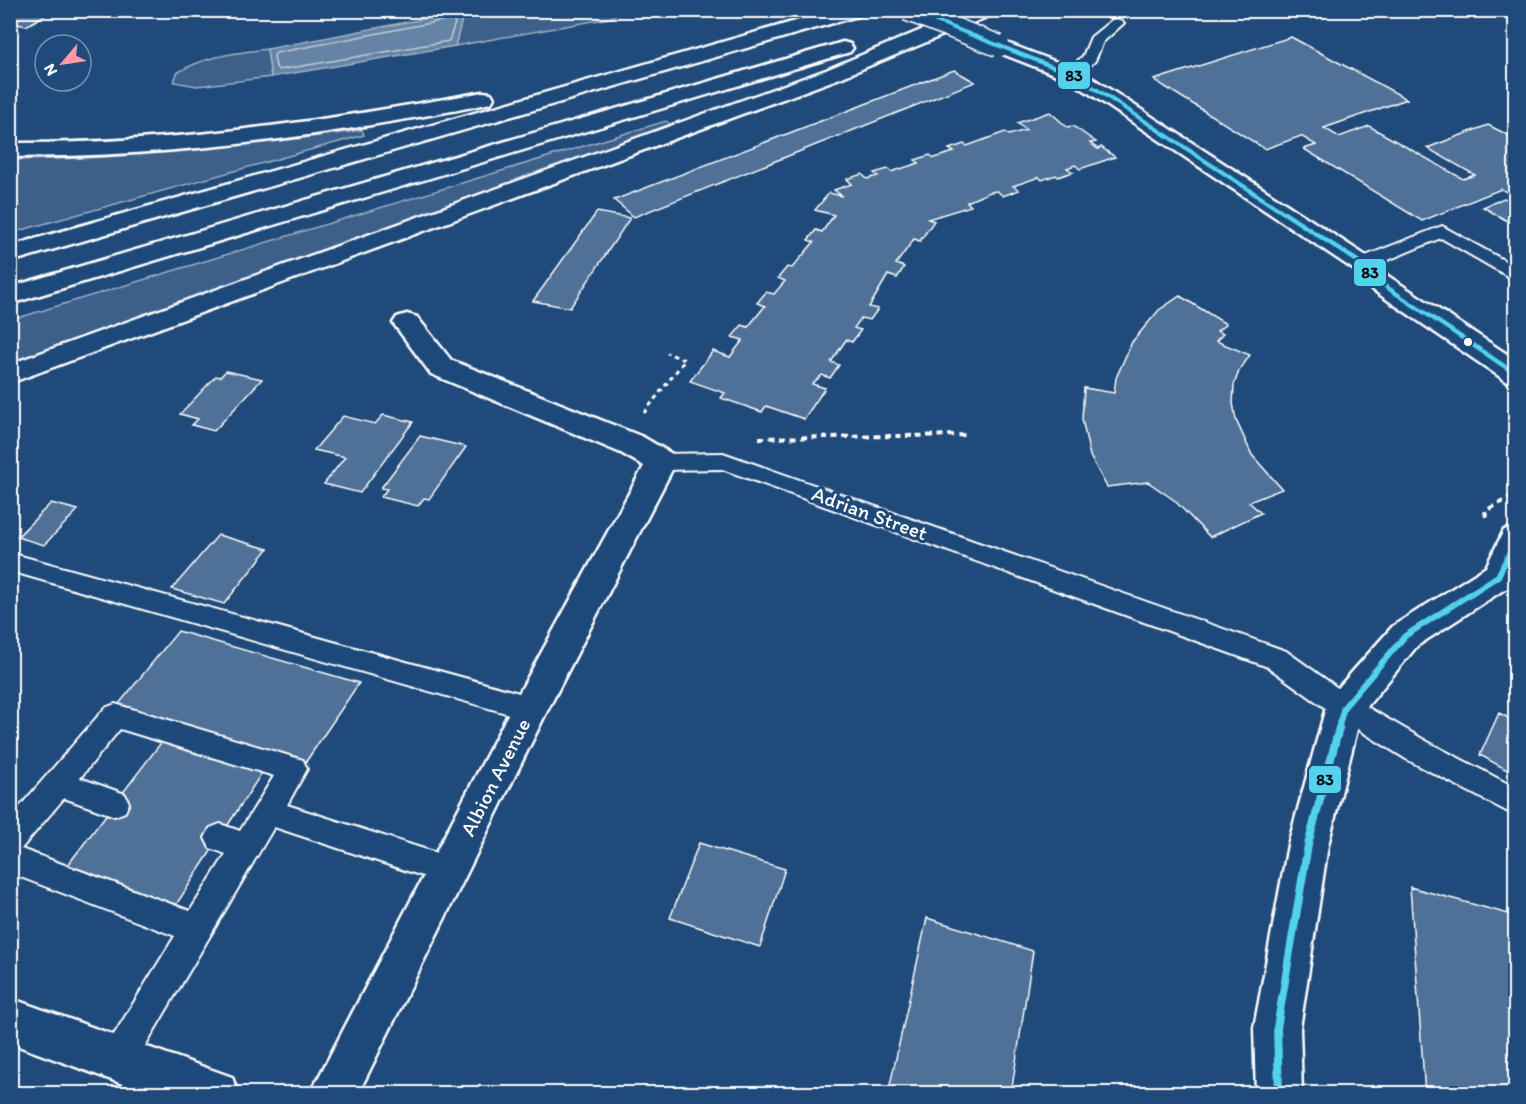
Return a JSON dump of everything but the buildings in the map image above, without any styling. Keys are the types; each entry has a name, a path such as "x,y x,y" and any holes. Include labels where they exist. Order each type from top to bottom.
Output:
{"main road":[{"path":"10,254 857,10"},
{"path":"907,10 1072,74 1362,264 1379,282 1515,374"},
{"path":"10,296 965,10"},
{"path":"10,374 833,74 987,10"},
{"path":"10,150 132,147 274,135 362,122 685,60"},
{"path":"1362,264 1394,273 1515,352"},
{"path":"407,323 441,368 632,445 661,462"},
{"name":"Albion Avenue","path":"333,1094 530,708 661,462"},
{"path":"1279,1094 1277,1028 1308,845 1344,707 1405,636 1507,575 1515,539"},
{"path":"10,1020 215,1094"}],"lane":[{"path":"1072,74 1090,58 1096,40 1117,23"},
{"path":"1362,264 1442,231 1515,275"},
{"name":"Adrian Street","path":"661,462 723,461 1277,659 1344,707 1515,803"},
{"path":"10,562 530,708"},
{"path":"10,840 115,716 293,770 268,812 233,842 196,929 119,1058"},
{"path":"58,783 115,803"},
{"path":"268,812 447,870"},
{"path":"10,860 196,929"}],"path":[{"path":"640,419 685,360 667,353"},
{"path":"723,461 736,438 968,435"},
{"path":"1485,511 1515,494"}],"shaded area":[{"path":"464,11 622,11 610,18 455,46"},
{"path":"267,49 271,77 197,86 174,82 177,73 198,63 220,56"},
{"path":"666,121 672,125 11,366 11,320"},
{"path":"362,130 364,135 11,233 11,160 187,151"}],"water":[{"path":"464,11 455,46 271,77 267,49"}],"transit line":[{"name":"83","path":"908,10 1076,76 1362,264 1379,282 1516,374"},
{"name":"83","path":"1279,1094 1277,1028 1308,845 1344,707 1405,636 1498,576 1516,540"}]}
